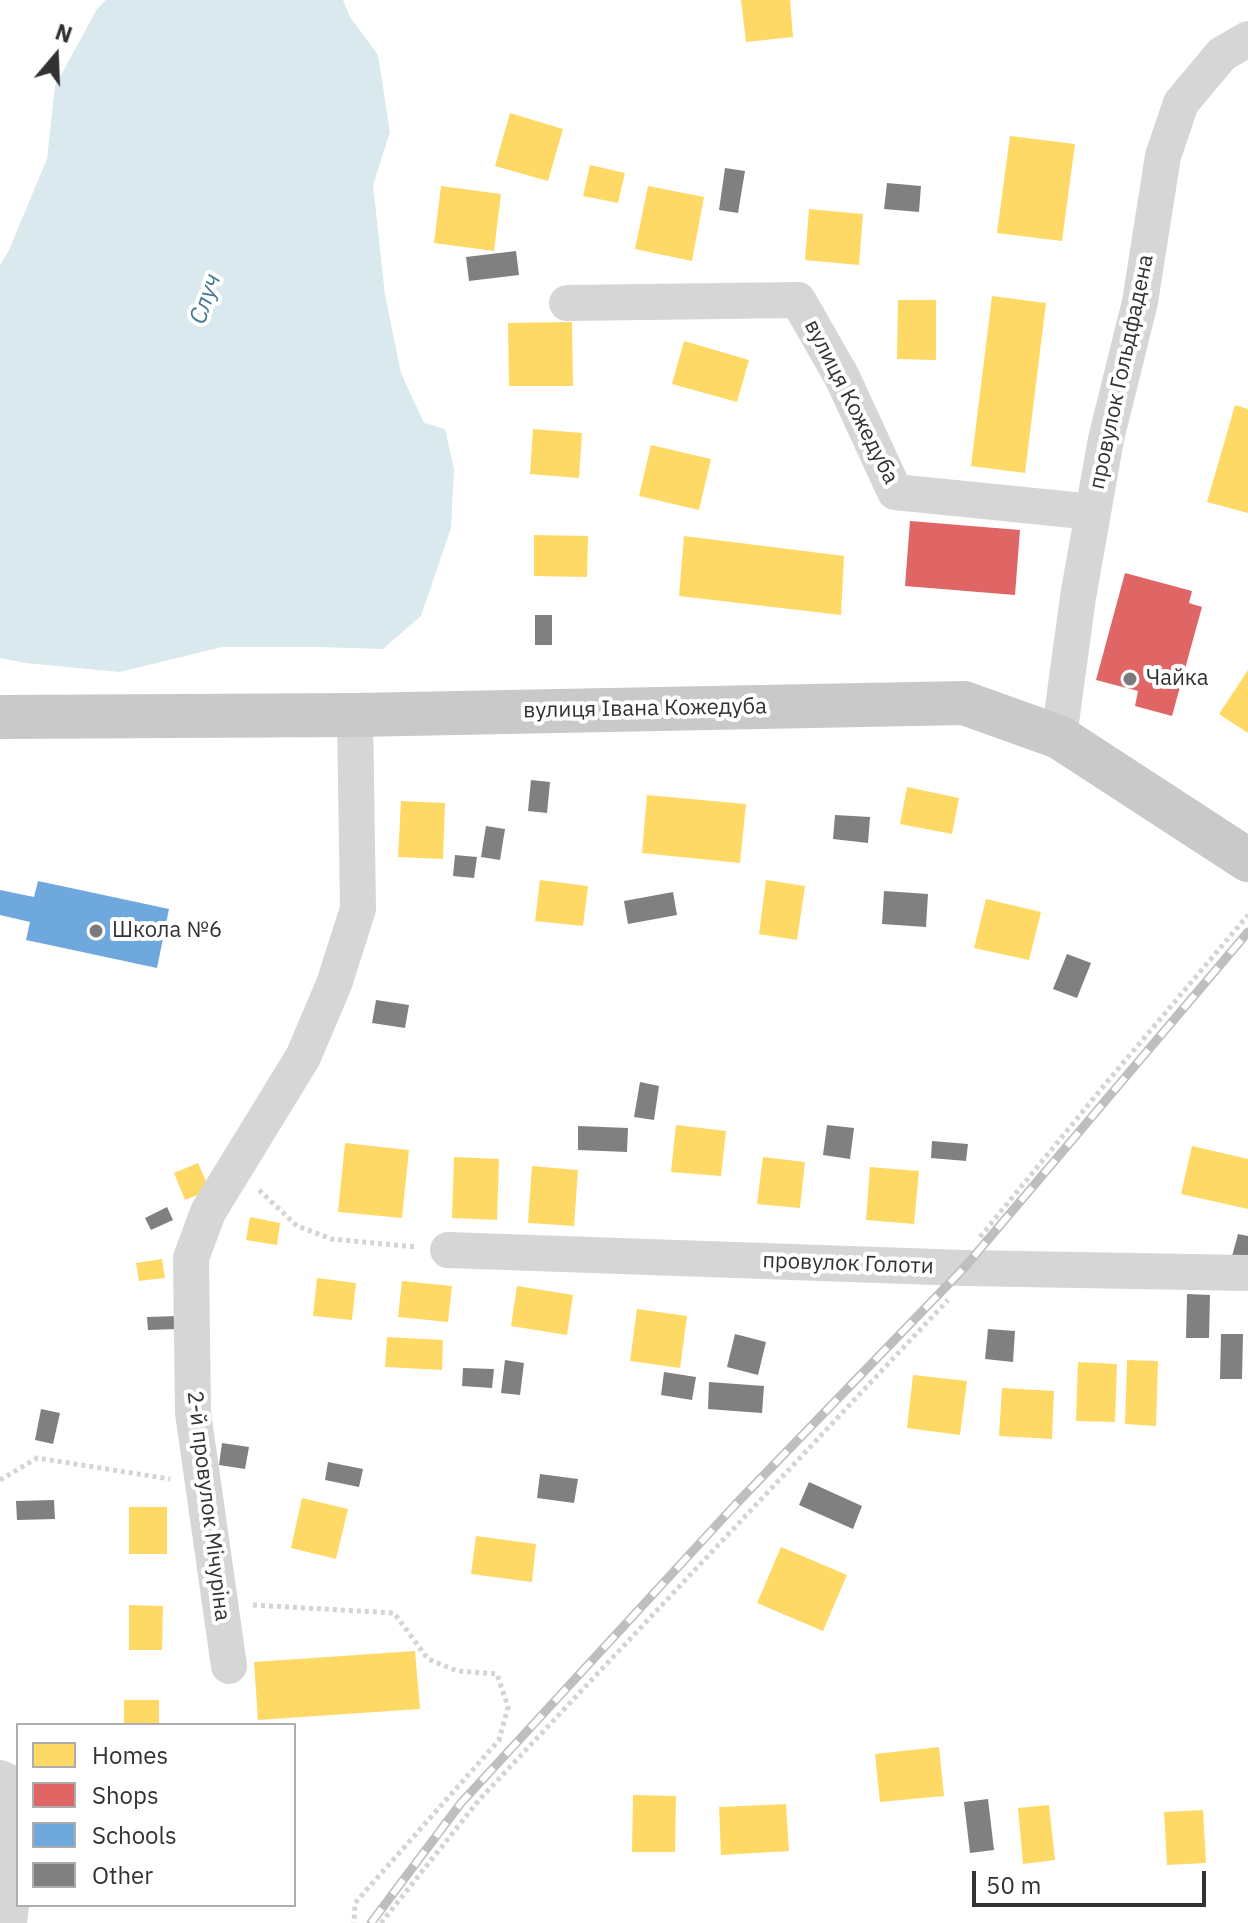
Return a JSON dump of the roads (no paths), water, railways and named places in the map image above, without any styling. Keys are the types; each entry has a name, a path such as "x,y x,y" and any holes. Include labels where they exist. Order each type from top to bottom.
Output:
{"main road":[{"name":"вулиця Івана Кожедуба","path":"0,717 355,715 964,703 1059,737 1248,860"}],"street":[{"name":"провулок Гольдфадена","path":"1059,737 1078,597 1106,439 1140,302 1163,156 1181,103 1222,54 1248,39"},
{"name":"вулиця Кожедуба","path":"567,303 798,300 842,377 895,492 1093,512"},
{"name":"2-й провулок Мічуріна","path":"229,1666 193,1413 191,1258 208,1212 303,1057 334,984 358,909 355,715"},
{"name":"провулок Голоти","path":"448,1250 964,1268 1248,1273"},
{"path":"0,1778 11,1783 14,1879 9,1923"}],"water":[{"name":"Случ","path":"106,0 343,0 350,17 378,55 390,132 373,185 385,295 401,373 424,423 445,429 454,469 451,528 421,616 383,649 222,647 120,672 0,658 0,265 47,159 55,86 97,9"}],"railway":[{"path":"371,1923 461,1803 735,1505 964,1268 1248,932"}],"place":[{"name":"Чайка","path":"1130,679"},
{"name":"Школа №6","path":"96,931"}]}
